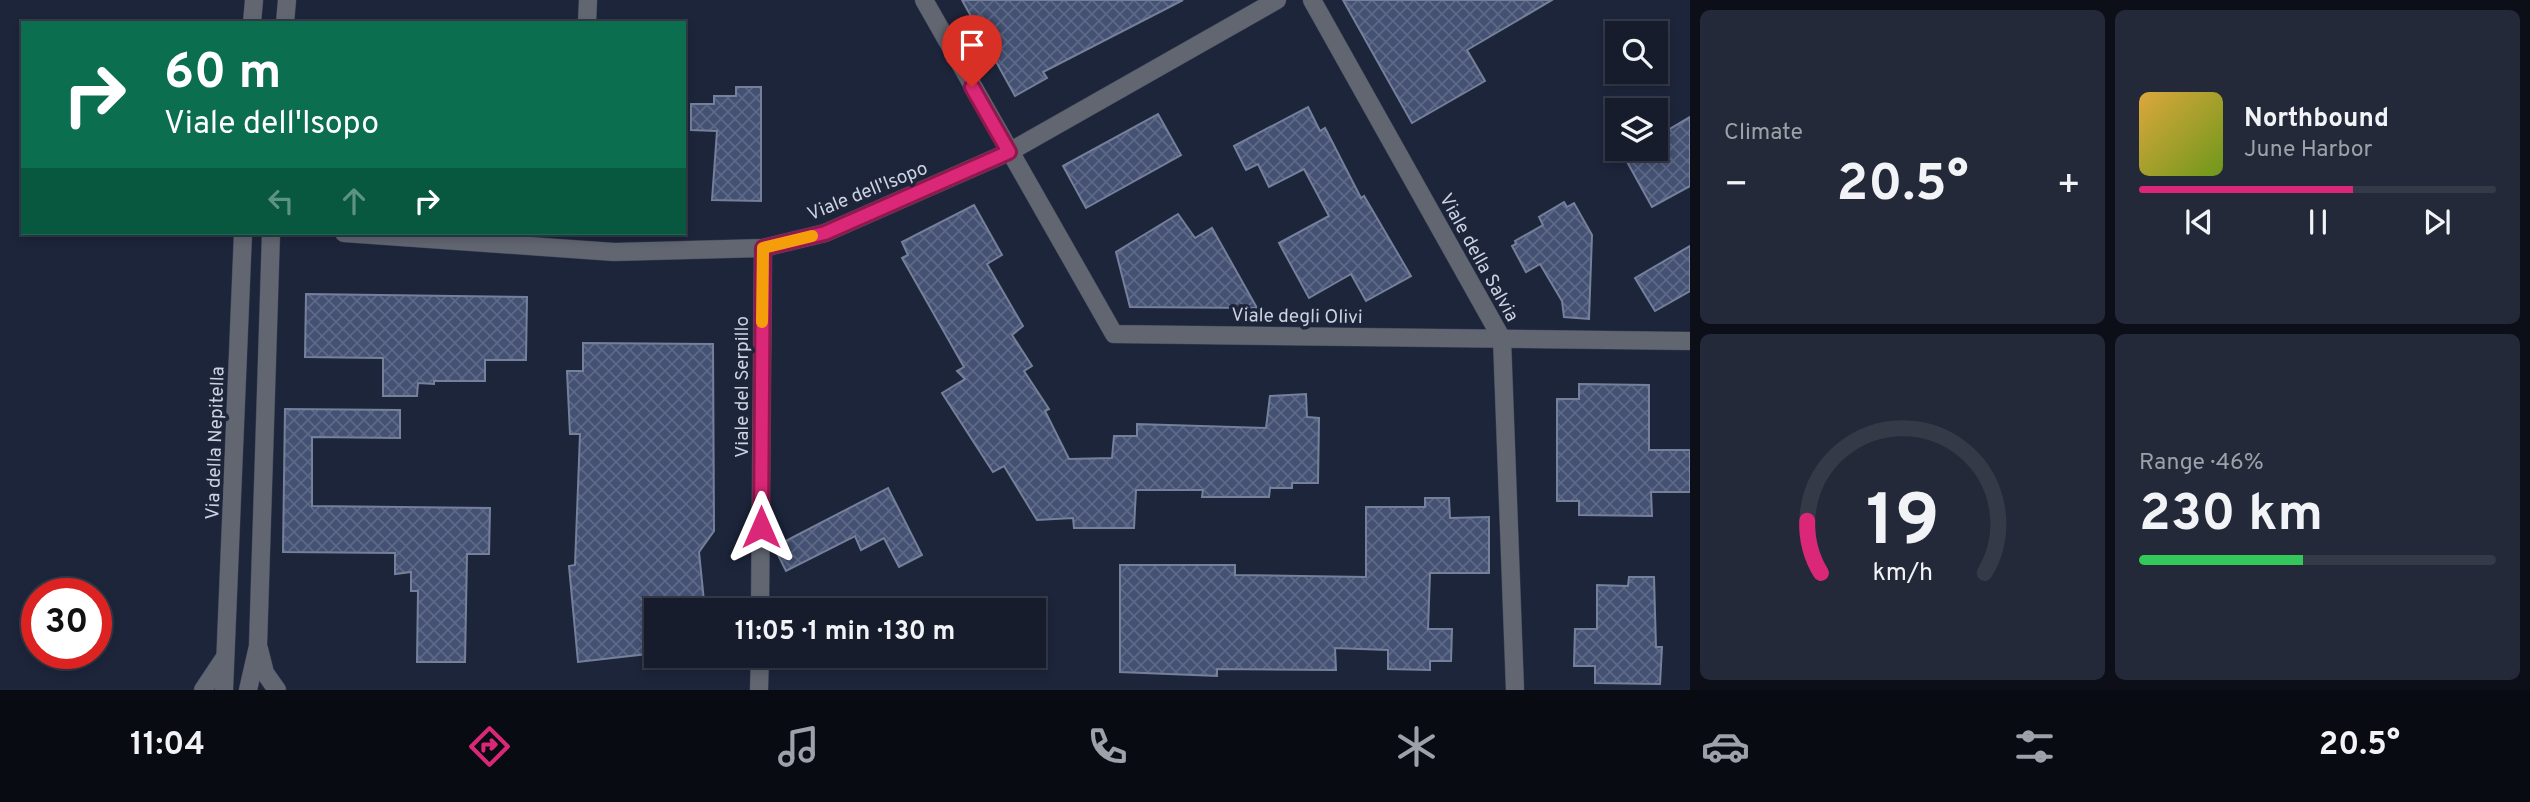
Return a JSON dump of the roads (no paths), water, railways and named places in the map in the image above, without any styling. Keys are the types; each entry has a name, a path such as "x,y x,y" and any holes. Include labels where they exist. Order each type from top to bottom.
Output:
{"street":[{"path":"252,21 254,0"},
{"path":"285,21 287,0"},
{"path":"587,21 588,0"},
{"path":"924,0 1009,152"},
{"name":"Viale dell'Isopo","path":"401,235 573,241 614,252 763,248 825,233 1009,152 1277,0"},
{"name":"Viale della Salvia","path":"1312,0 1502,338 1514,690"},
{"name":"Viale degli Olivi","path":"1009,152 1114,334 1690,341"},
{"name":"Via della Nepitella","path":"224,690 243,235"},
{"path":"248,690 258,646 271,235"},
{"name":"Viale del Serpillo","path":"760,598 763,248"},
{"path":"258,646 265,673 277,690"},
{"path":"203,690 226,654"},
{"path":"759,690 760,668"}]}
